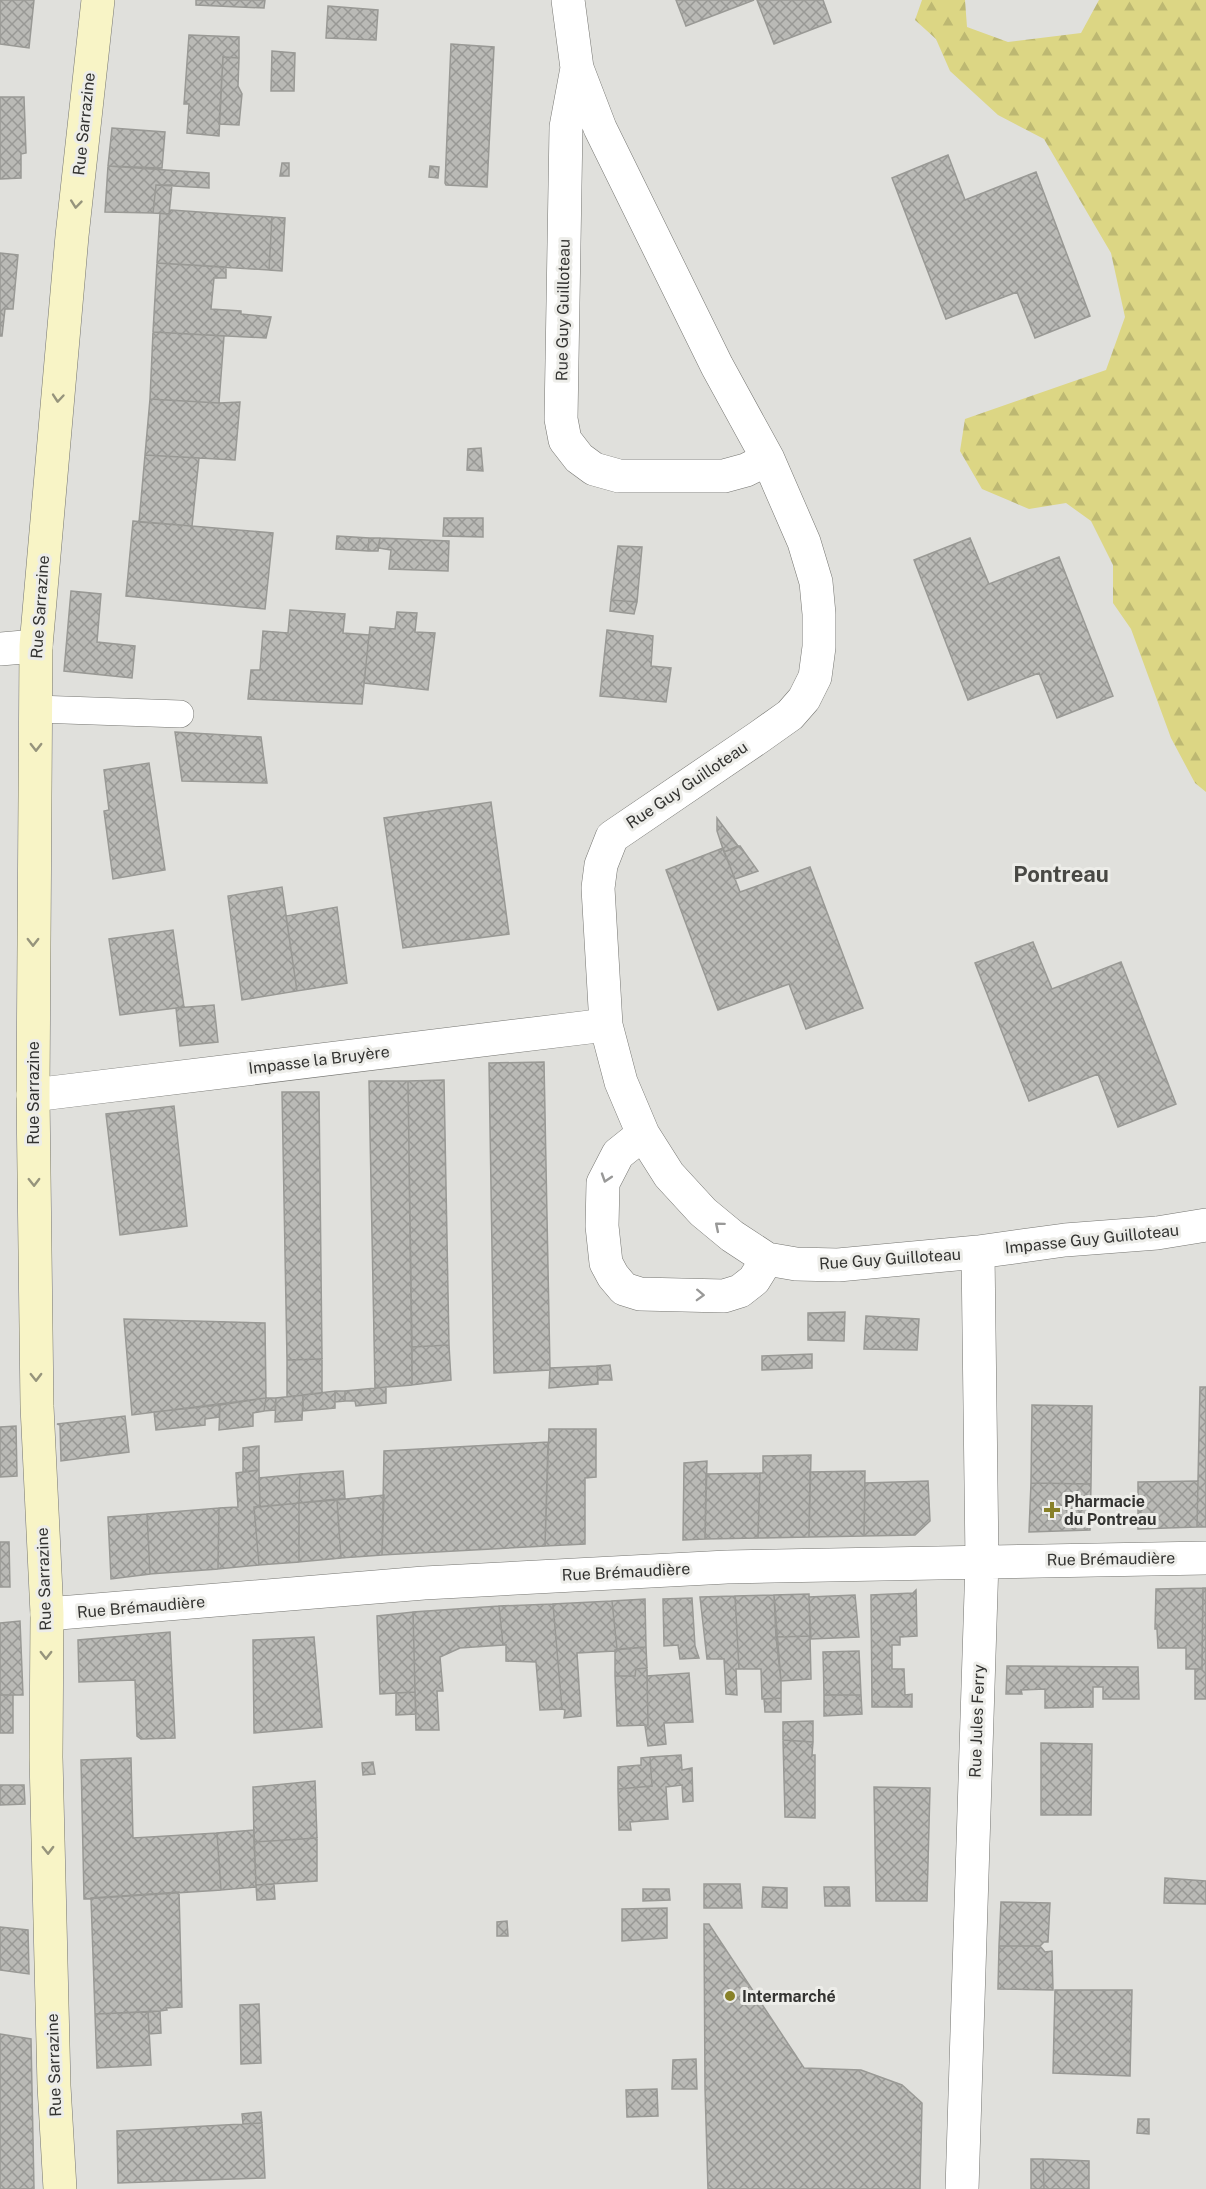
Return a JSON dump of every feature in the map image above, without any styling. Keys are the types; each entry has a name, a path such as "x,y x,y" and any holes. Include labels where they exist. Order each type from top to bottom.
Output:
{"main road":[{"name":"Rue Sarrazine","path":"60,2189 54,2086 46,1757 46,1614 37,1406 33,1095 36,646 72,236 98,0"}],"street":[{"name":"Rue Guy Guilloteau","path":"568,0 577,68 600,128 717,366 768,459 804,542 816,582 819,647 815,677 804,699 790,715 612,837 601,865 598,888 606,1025 621,1082 643,1134 669,1175 703,1212 732,1236 767,1259 796,1264 838,1265 978,1252"},
{"name":"Rue Guy Guilloteau","path":"577,68 566,127 561,419 565,440 579,458 594,469 619,476 724,476 746,470 768,459"},
{"path":"0,649 36,646"},
{"name":"Impasse la Bruyère","path":"33,1095 606,1025"},
{"path":"643,1134 618,1154 603,1183 602,1226 606,1263 624,1289 640,1294 724,1296 740,1291 754,1280 767,1259"},
{"name":"Impasse Guy Guilloteau","path":"978,1252 1065,1240 1157,1233 1206,1225"},
{"name":"Rue Jules Ferry","path":"962,2189 982,1561 978,1252"},
{"name":"Rue Brémaudière","path":"46,1614 436,1582 727,1567 1206,1558"}],"lane":[{"path":"36,709 180,714"}],"green space":[{"path":"922,0 965,0 967,27 1008,42 1081,33 1099,0 1206,0 1206,792 1195,783 1171,738 1131,629 1113,603 1113,565 1091,521 1066,503 1029,509 982,489 960,451 965,419 1106,370 1125,317 1111,253 1044,139 998,115 950,71 936,39 915,20"}],"building":[{"path":"0,0 34,0 29,48 0,44"},
{"path":"196,0 265,0 264,8 196,5"},
{"path":"676,0 754,0 686,26"},
{"path":"757,0 823,0 831,22 774,44"},
{"path":"328,6 378,10 376,40 326,38"},
{"path":"189,35 239,37 239,58 223,57 219,136 187,133 189,104 184,104"},
{"path":"451,44 494,47 487,187 446,185 445,183"},
{"path":"272,51 295,53 294,91 271,91"},
{"path":"223,57 239,58 238,86 242,94 239,125 219,124"},
{"path":"0,97 24,97 26,153 21,154 21,178 0,179"},
{"path":"112,128 165,132 162,168 108,166"},
{"path":"948,155 965,200 1036,172 1090,316 1035,338 1017,292 946,319 892,178"},
{"path":"282,163 289,163 289,176 280,176"},
{"path":"108,166 209,173 209,188 156,185 153,213 105,212"},
{"path":"430,166 439,167 438,178 429,177"},
{"path":"156,185 172,185 169,214 153,213"},
{"path":"171,210 272,217 269,270 157,263 160,213 169,214"},
{"path":"272,217 285,218 282,271 269,270"},
{"path":"0,253 18,255 13,309 5,309 2,336 0,336"},
{"path":"157,263 226,267 226,278 214,278 211,309 241,311 241,314 271,317 266,338 153,332"},
{"path":"153,332 224,336 219,403 150,399"},
{"path":"150,399 240,402 235,460 145,455"},
{"path":"481,448 483,471 467,470 468,449"},
{"path":"145,455 199,458 192,526 139,522"},
{"path":"444,518 483,518 483,537 443,536"},
{"path":"133,521 273,533 265,609 126,596"},
{"path":"337,536 369,538 368,551 336,549"},
{"path":"369,538 380,538 378,551 368,551"},
{"path":"380,538 449,541 448,571 389,569 391,550 378,548"},
{"path":"970,538 989,584 1059,557 1113,696 1057,718 1039,673 968,700 914,560"},
{"path":"618,546 642,547 637,602 611,600"},
{"path":"71,591 101,594 97,642 135,646 132,678 64,671"},
{"path":"611,600 637,602 634,614 610,611"},
{"path":"290,610 345,614 343,633 369,635 362,704 248,699 251,670 260,670 263,631 288,633"},
{"path":"397,612 417,613 415,632 435,633 428,690 364,683 370,627 395,629"},
{"path":"607,630 653,636 651,666 671,668 666,702 600,696"},
{"path":"175,732 261,737 267,783 182,781"},
{"path":"149,763 165,870 113,879 104,811 109,810 104,770"},
{"path":"491,802 509,934 403,948 384,818"},
{"path":"717,818 738,846 724,852 717,831"},
{"path":"740,846 758,871 735,879 724,852"},
{"path":"723,848 740,892 810,867 863,1008 806,1029 789,984 718,1010 666,870"},
{"path":"282,887 297,991 242,1000 228,896"},
{"path":"337,907 347,983 297,991 286,916"},
{"path":"173,930 184,1007 120,1015 109,939"},
{"path":"1033,942 1052,989 1121,962 1176,1104 1118,1127 1098,1074 1029,1101 975,963"},
{"path":"214,1005 218,1042 180,1046 176,1008"},
{"path":"544,1062 550,1370 494,1373 489,1063"},
{"path":"444,1080 449,1345 412,1347 408,1081"},
{"path":"369,1081 408,1081 412,1385 375,1388"},
{"path":"282,1092 319,1092 322,1359 287,1360"},
{"path":"174,1106 187,1226 120,1235 106,1114"},
{"path":"845,1312 844,1341 808,1340 808,1313"},
{"path":"866,1316 919,1319 917,1350 864,1349"},
{"path":"124,1319 265,1323 266,1398 132,1415"},
{"path":"449,1345 451,1380 412,1385 412,1347"},
{"path":"812,1354 812,1368 762,1370 762,1356"},
{"path":"322,1359 322,1393 287,1397 287,1360"},
{"path":"610,1365 612,1380 598,1380 597,1366"},
{"path":"597,1366 598,1384 549,1388 550,1368"},
{"path":"386,1387 386,1403 356,1406 355,1401 345,1401 345,1391"},
{"path":"1200,1387 1206,1387 1206,1527 1197,1527"},
{"path":"335,1391 335,1408 303,1411 303,1395"},
{"path":"335,1391 345,1391 345,1401 335,1402"},
{"path":"303,1395 302,1420 275,1422 276,1398"},
{"path":"266,1398 276,1398 275,1410 264,1411"},
{"path":"266,1398 264,1411 253,1413 253,1426 219,1430 220,1405"},
{"path":"220,1405 219,1417 205,1419 205,1425 156,1430 154,1412"},
{"path":"1032,1405 1092,1406 1091,1484 1031,1483"},
{"path":"125,1416 129,1452 61,1461 60,1425 57,1424"},
{"path":"16,1426 17,1476 0,1477 0,1427"},
{"path":"549,1429 596,1429 596,1477 585,1478 585,1544 545,1546"},
{"path":"548,1442 545,1546 382,1555 384,1451"},
{"path":"259,1446 259,1470 243,1472 243,1448"},
{"path":"811,1455 809,1537 758,1538 760,1473 763,1473 763,1456"},
{"path":"707,1461 705,1539 683,1540 684,1463"},
{"path":"259,1470 260,1507 254,1507 259,1565 218,1569 219,1508 238,1507 236,1473"},
{"path":"343,1471 345,1498 299,1503 300,1474"},
{"path":"865,1471 864,1536 809,1537 810,1472"},
{"path":"760,1473 758,1538 705,1539 706,1474"},
{"path":"300,1474 299,1503 260,1507 259,1478"},
{"path":"928,1481 930,1521 915,1535 864,1536 865,1483"},
{"path":"1198,1481 1197,1527 1138,1529 1138,1482"},
{"path":"1031,1483 1091,1484 1090,1530 1029,1532"},
{"path":"384,1495 382,1555 341,1558 337,1500"},
{"path":"337,1500 341,1558 299,1562 299,1503"},
{"path":"299,1503 299,1562 259,1565 254,1507"},
{"path":"219,1508 218,1569 150,1574 147,1514"},
{"path":"147,1514 150,1574 111,1579 108,1517"},
{"path":"0,1542 9,1542 10,1587 0,1587"},
{"path":"1203,1588 1206,1588 1206,1699 1195,1699 1195,1669 1202,1669"},
{"path":"1203,1588 1202,1669 1186,1669 1186,1648 1158,1648 1157,1629 1155,1629 1156,1589"},
{"path":"916,1590 917,1636 900,1637 900,1645 892,1645 892,1669 904,1669 905,1695 912,1694 912,1707 872,1707 871,1595 913,1593"},
{"path":"809,1594 810,1636 776,1637 774,1595"},
{"path":"774,1595 781,1698 762,1699 761,1669 739,1669 735,1596"},
{"path":"855,1595 859,1637 811,1639 809,1597"},
{"path":"735,1596 739,1669 736,1669 737,1695 726,1694 724,1659 707,1659 700,1597"},
{"path":"692,1598 695,1646 699,1658 680,1659 678,1645 664,1646 663,1599"},
{"path":"645,1599 646,1647 617,1649 612,1601"},
{"path":"612,1601 617,1649 577,1653 581,1716 564,1718 553,1604"},
{"path":"553,1604 562,1709 540,1710 536,1662 506,1661 506,1645 503,1645 499,1606"},
{"path":"499,1606 503,1645 460,1648 440,1657 443,1691 437,1691 439,1730 416,1730 413,1612"},
{"path":"413,1612 415,1692 380,1694 377,1616"},
{"path":"20,1621 23,1695 0,1695 0,1623"},
{"path":"170,1632 175,1738 141,1739 137,1736 135,1680 79,1682 78,1640"},
{"path":"810,1636 811,1679 781,1681 776,1637"},
{"path":"314,1637 322,1727 254,1733 253,1640"},
{"path":"646,1647 647,1668 636,1669 635,1676 615,1676 615,1650"},
{"path":"859,1651 861,1695 824,1695 823,1652"},
{"path":"1007,1666 1138,1667 1139,1699 1103,1699 1103,1687 1093,1687 1093,1707 1045,1708 1045,1689 1021,1690 1022,1694 1006,1694"},
{"path":"647,1668 648,1725 617,1726 615,1676 635,1676 636,1669"},
{"path":"689,1673 693,1722 664,1723 666,1744 648,1746 645,1726 648,1725 647,1676"},
{"path":"415,1692 416,1714 396,1715 396,1693"},
{"path":"0,1695 13,1695 13,1733 0,1733"},
{"path":"824,1695 861,1695 862,1714 824,1716"},
{"path":"781,1698 781,1712 765,1712 764,1699"},
{"path":"813,1721 813,1742 783,1740 783,1722"},
{"path":"783,1740 813,1742 815,1818 785,1817"},
{"path":"1041,1743 1092,1744 1091,1815 1041,1815"},
{"path":"681,1755 682,1770 692,1768 693,1801 683,1802 682,1785 666,1787 668,1819 630,1822 631,1830 619,1830 618,1789 652,1786 650,1757"},
{"path":"650,1757 652,1786 618,1789 618,1767 641,1765 641,1758"},
{"path":"131,1758 133,1838 217,1833 221,1890 84,1899 81,1760"},
{"path":"373,1762 375,1774 363,1775 362,1763"},
{"path":"315,1781 317,1838 254,1842 253,1787"},
{"path":"0,1785 24,1785 25,1804 0,1805"},
{"path":"874,1787 930,1788 927,1901 876,1901"},
{"path":"254,1830 256,1887 221,1890 217,1833"},
{"path":"317,1838 317,1881 256,1885 254,1842"},
{"path":"1165,1878 1206,1881 1206,1904 1164,1903"},
{"path":"274,1884 275,1899 257,1900 256,1885"},
{"path":"704,1884 740,1884 742,1908 704,1908"},
{"path":"763,1887 787,1888 787,1908 762,1907"},
{"path":"824,1887 849,1887 850,1906 825,1906"},
{"path":"643,1889 669,1889 670,1900 643,1901"},
{"path":"179,1892 182,2007 166,2008 167,2010 160,2011 95,2014 91,1898"},
{"path":"1001,1902 1050,1903 1048,1942 1040,1946 999,1946"},
{"path":"667,1908 667,1938 622,1941 622,1909"},
{"path":"507,1921 508,1936 497,1936 497,1922"},
{"name":"Intermarché","path":"704,1924 709,1924 804,2068 861,2070 902,2085 922,2103 920,2189 708,2189"},
{"path":"0,1927 28,1930 29,1974 0,1970"},
{"path":"999,1946 1040,1946 1045,1952 1052,1951 1053,1990 998,1989"},
{"path":"1055,1990 1132,1990 1130,2076 1053,2073"},
{"path":"259,2004 261,2063 241,2064 240,2005"},
{"path":"160,2011 161,2033 149,2034 148,2012"},
{"path":"148,2012 151,2065 97,2068 95,2014"},
{"path":"0,2034 31,2039 34,2189 0,2189"},
{"path":"696,2059 697,2089 672,2089 673,2060"},
{"path":"657,2089 658,2116 627,2117 626,2090"},
{"path":"261,2112 262,2123 243,2124 242,2114"},
{"path":"1138,2119 1149,2119 1149,2134 1137,2133"},
{"path":"262,2123 265,2178 118,2183 117,2131"},
{"path":"1031,2159 1043,2159 1044,2189 1031,2189"},
{"path":"1043,2159 1089,2161 1089,2189 1044,2189"}],"place":[{"name":"Pharmacie du Pontreau","path":"1052,1510"},
{"name":"Intermarché","path":"730,1996"}],"district":[{"name":"Pontreau","path":"1061,874"}]}
